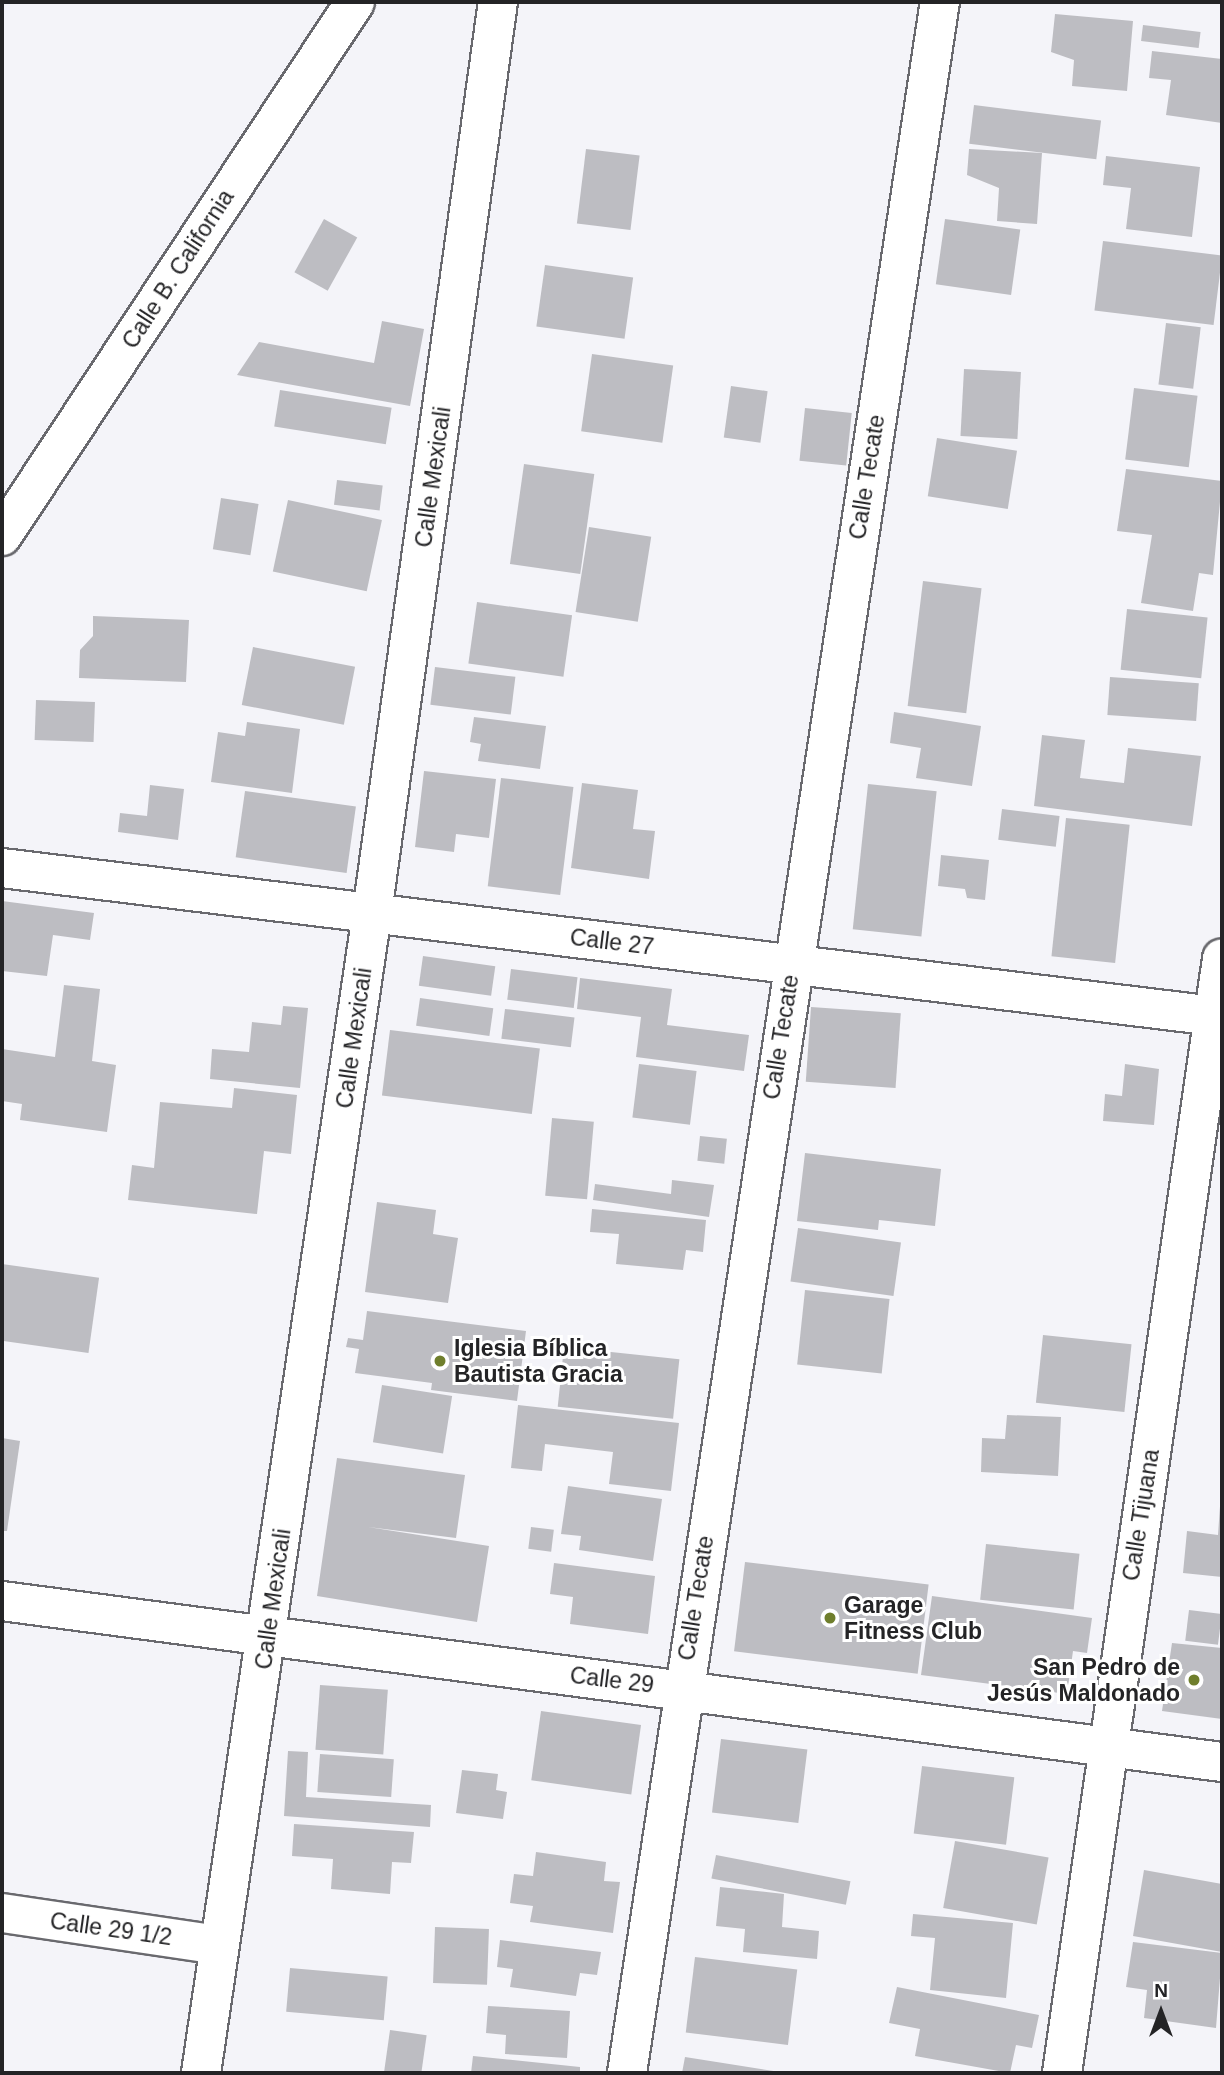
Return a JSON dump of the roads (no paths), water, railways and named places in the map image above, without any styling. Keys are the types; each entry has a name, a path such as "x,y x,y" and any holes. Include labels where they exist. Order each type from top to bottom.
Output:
{"street":[{"name":"Calle B. California","path":"2,536 355,2"},
{"name":"Calle Mexicali","path":"201,2073 268,1636 372,914 498,2"},
{"name":"Calle Tecate","path":"627,2073 682,1689 940,2"},
{"name":"Calle 27","path":"2,869 1219,1016"},
{"name":"Calle Tijuana","path":"1062,2073 1106,1746 1219,1016 1222,958"},
{"name":"Calle 29","path":"2,1601 1222,1762"},
{"name":"Calle 29 1/2","path":"2,1913 219,1945"}],"place":[{"name":"Iglesia Bíblica Bautista Gracia","path":"440,1361"},
{"name":"Garage Fitness Club","path":"830,1618"},
{"name":"San Pedro de Jesús Maldonado","path":"1194,1680"}]}
